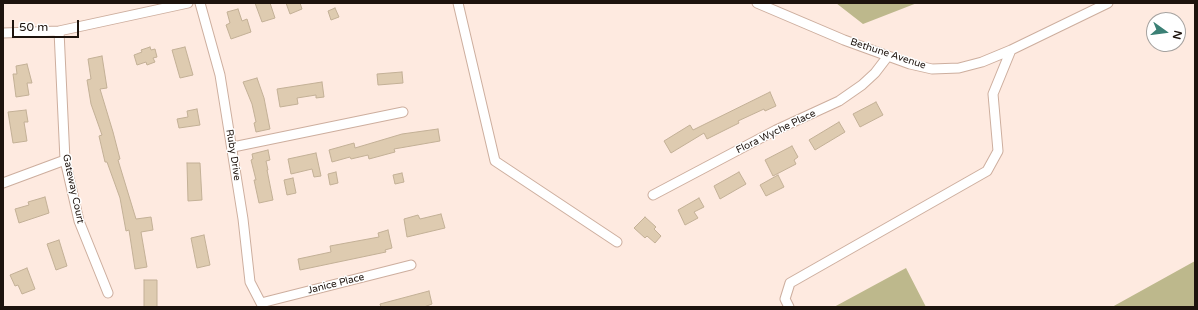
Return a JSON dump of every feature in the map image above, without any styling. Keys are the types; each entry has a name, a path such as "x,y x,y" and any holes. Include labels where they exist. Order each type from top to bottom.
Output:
{"street":[{"path":"3,33 59,31 188,3"},
{"name":"Ruby Drive","path":"200,3 220,75 233,147 250,282 262,305"},
{"path":"458,3 495,161 617,242"},
{"name":"Bethune Avenue","path":"757,3 844,40 910,64 932,69 960,68 1011,50 1108,3"},
{"name":"Gateway Court","path":"59,31 65,160 79,221 108,293"},
{"path":"789,307 785,299 790,283 987,171 998,151 993,94 1011,50"},
{"name":"Flora Wyche Place","path":"653,194 776,130 839,101 862,86 875,73 888,56"},
{"path":"233,147 403,112"},
{"path":"3,183 65,160"},
{"name":"Janice Place","path":"262,305 411,265"}],"shaded area":[{"path":"836,3 917,3 863,24"},
{"path":"1195,261 1195,307 1112,307"},
{"path":"906,268 926,307 834,307"}],"building":[{"path":"255,3 270,3 275,18 262,22"},
{"path":"286,3 300,3 302,9 290,14"},
{"path":"335,8 339,17 331,20 328,11"},
{"path":"238,9 242,21 247,19 251,32 231,39 226,25 230,23 227,12"},
{"path":"150,47 151,50 155,49 157,57 153,58 155,62 147,65 146,62 137,65 134,55 142,52 141,50"},
{"path":"185,47 193,75 180,78 172,50"},
{"path":"102,56 107,88 100,89 120,159 118,160 136,219 151,217 153,230 141,232 147,267 135,269 129,230 126,231 120,198 107,162 105,162 99,136 102,135 91,104 87,80 91,79 88,59"},
{"path":"27,64 32,83 27,83 29,95 16,97 13,74 17,74 16,66"},
{"path":"402,72 403,83 378,85 377,74"},
{"path":"257,78 264,98 270,129 256,132 254,123 256,122 252,104 243,82"},
{"path":"322,82 324,97 316,98 316,95 297,98 298,104 280,107 277,89"},
{"path":"770,92 776,106 765,111 764,109 738,121 739,123 707,139 704,133 671,153 664,141 690,125 693,130"},
{"path":"876,102 883,115 860,127 853,114"},
{"path":"197,109 200,125 179,128 177,119 188,117 187,111"},
{"path":"26,110 28,122 24,122 27,141 13,143 8,112"},
{"path":"839,122 845,132 815,150 809,140"},
{"path":"438,129 440,141 394,149 395,152 369,159 368,155 351,159 350,157 332,162 329,150 354,143 355,148 402,134"},
{"path":"792,146 798,157 794,160 796,164 773,176 765,160"},
{"path":"268,150 270,160 266,161 273,200 259,203 254,180 256,180 251,160 253,159 252,154"},
{"path":"316,153 321,176 314,177 312,169 291,174 288,159"},
{"path":"187,163 200,163 202,200 188,201"},
{"path":"336,172 338,183 330,185 328,174"},
{"path":"739,172 746,184 720,199 714,186"},
{"path":"402,173 404,182 395,184 393,175"},
{"path":"778,175 784,187 766,196 760,185"},
{"path":"293,178 296,193 287,195 284,180"},
{"path":"45,197 49,213 19,223 15,209 29,205 28,202"},
{"path":"699,198 704,207 694,212 698,218 685,225 678,210"},
{"path":"441,214 445,228 407,237 404,219 418,215 420,219"},
{"path":"645,217 656,227 654,229 661,236 655,243 647,236 645,238 634,228"},
{"path":"388,230 392,248 385,250 386,252 300,270 298,259 331,252 330,246 379,237 378,233"},
{"path":"204,235 210,265 197,268 191,238"},
{"path":"59,240 67,266 56,270 47,244"},
{"path":"27,268 35,289 22,294 18,285 15,286 10,275"},
{"path":"144,280 157,280 157,307 144,307"},
{"path":"429,291 432,304 424,307 381,307 380,304"}]}
